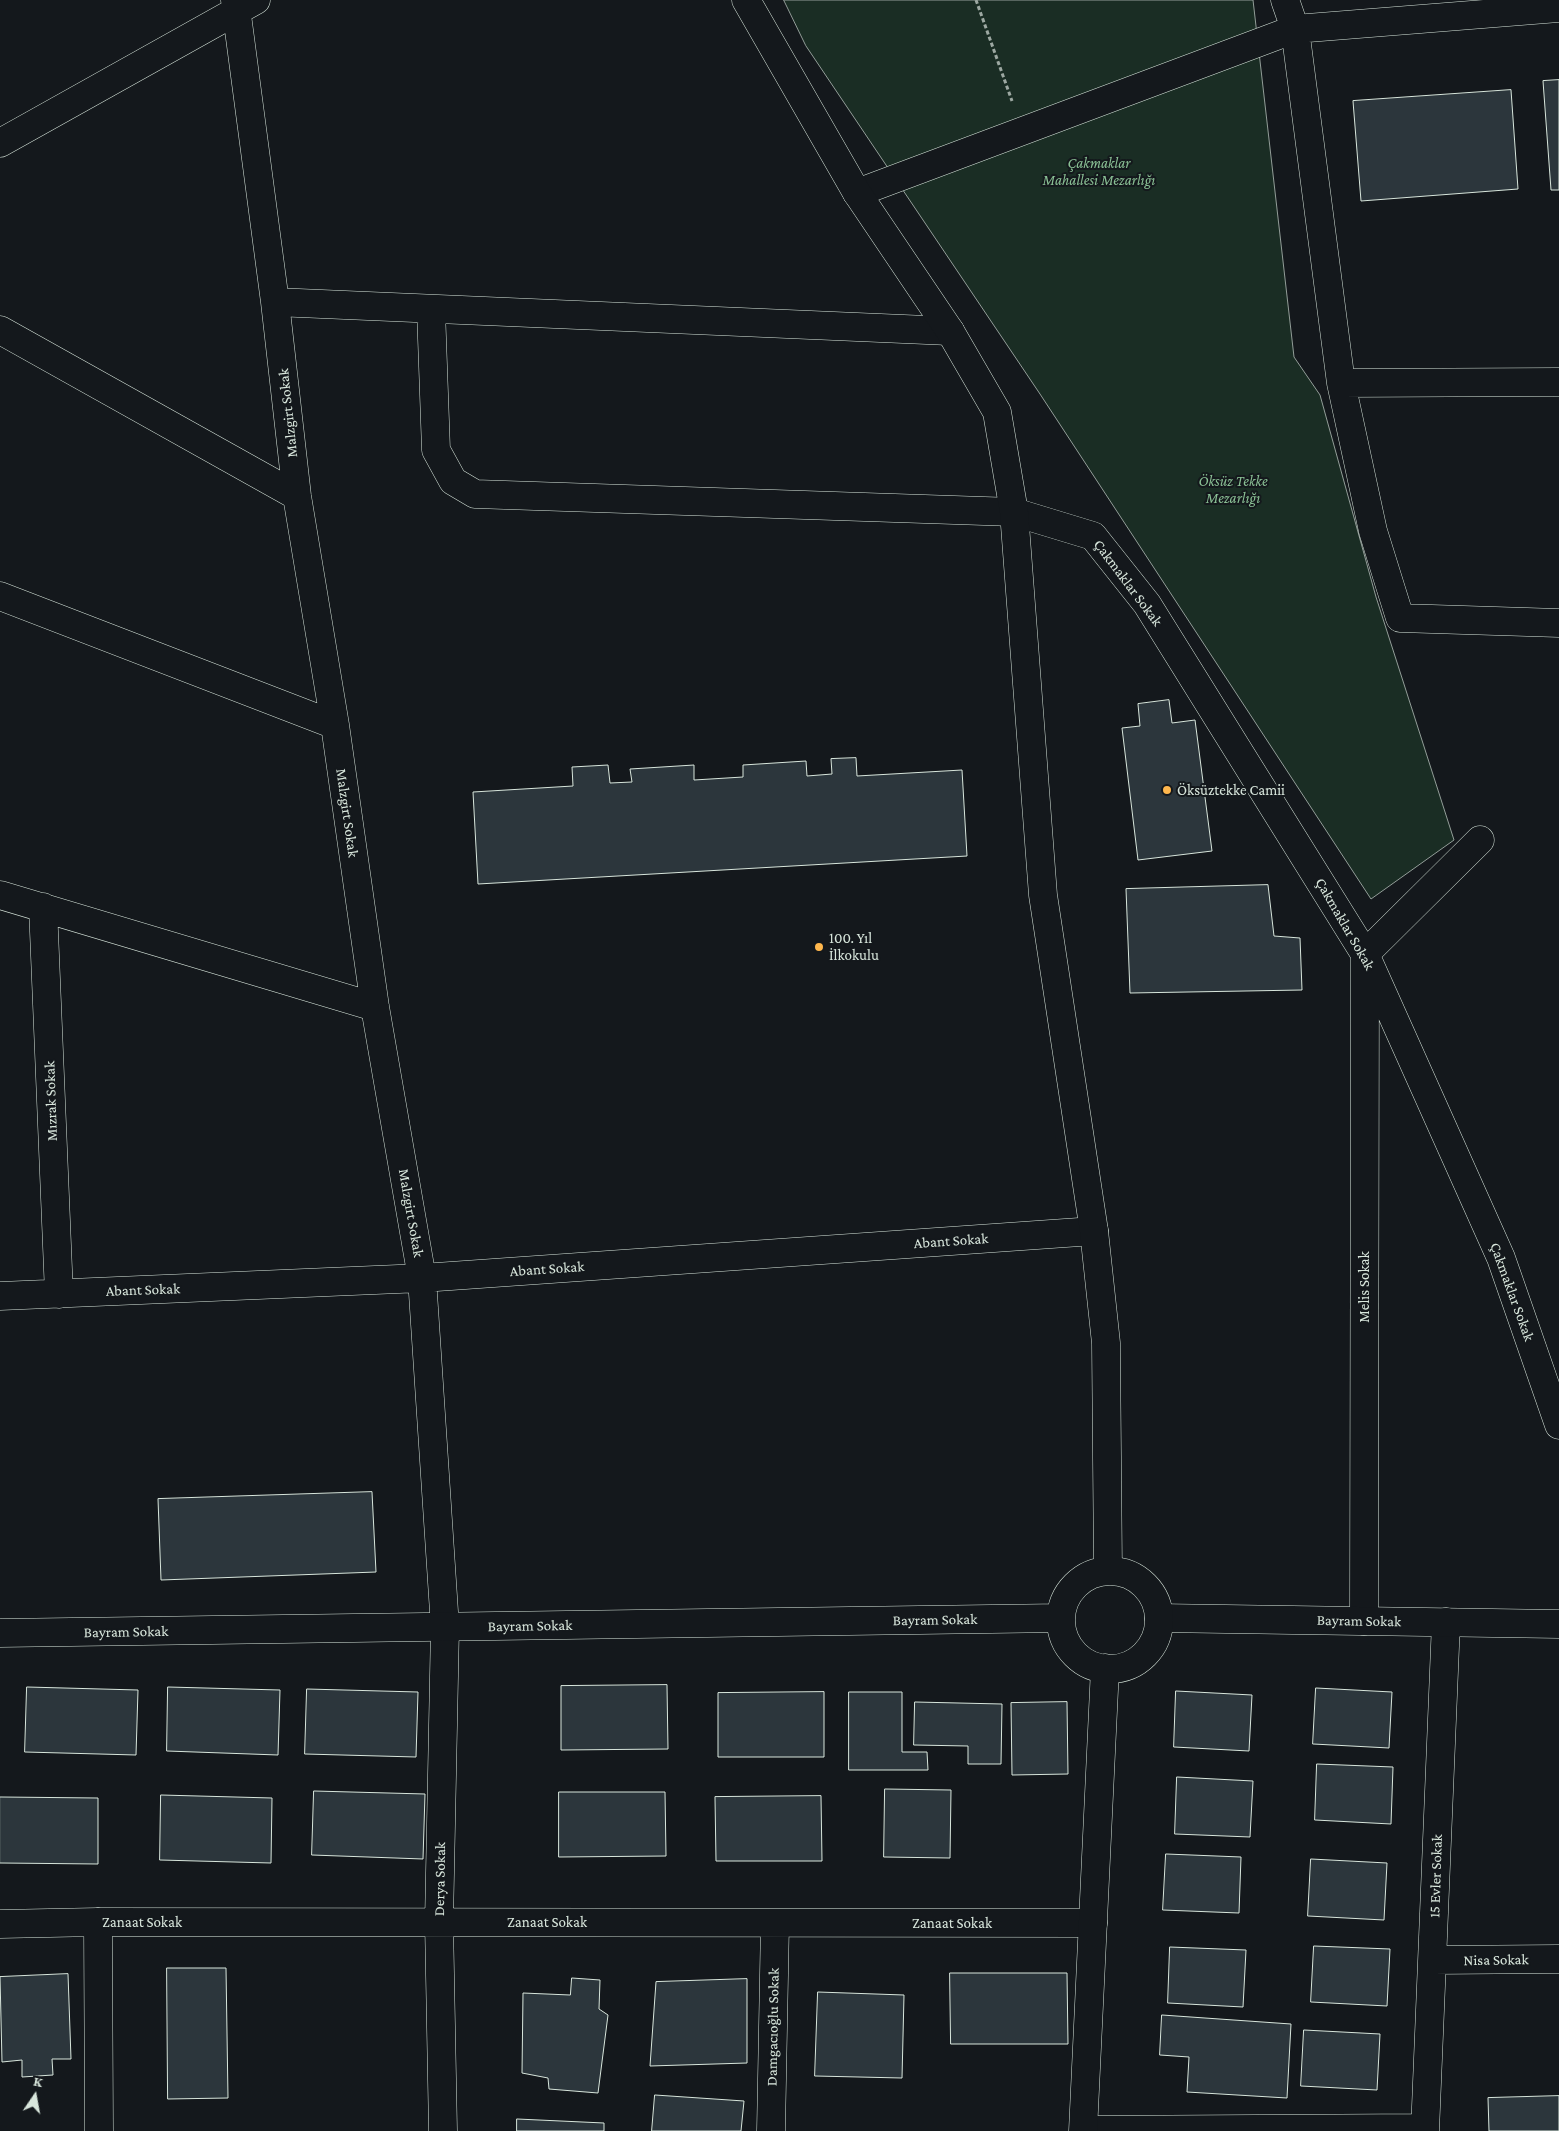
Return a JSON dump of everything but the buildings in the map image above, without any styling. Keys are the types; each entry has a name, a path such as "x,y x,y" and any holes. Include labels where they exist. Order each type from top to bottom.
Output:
{"street":[{"path":"746,0 858,193 950,331 997,412 1014,512 1043,895 1094,1231 1106,1343 1108,1571"},
{"path":"1285,0 1295,29 1341,384 1373,531 1400,618 1559,623"},
{"path":"0,143 243,3"},
{"name":"Malzgirt Sokak","path":"243,3 297,496 335,725 375,1007 422,1278 445,1627"},
{"path":"858,193 1295,29 1559,8"},
{"path":"275,302 950,331"},
{"name":"Çakmaklar Sokak","path":"431,310 436,450 454,481 475,494 1014,512 1093,536 1141,596 1365,954 1501,1258 1559,1425"},
{"path":"0,330 297,496"},
{"path":"1341,384 1559,382"},
{"path":"0,596 335,725"},
{"path":"1365,954 1480,840"},
{"path":"0,895 375,1007"},
{"name":"Mızrak Sokak","path":"42,908 59,1294"},
{"name":"Melis Sokak","path":"1364,1621 1365,954"},
{"name":"Abant Sokak","path":"0,1296 422,1278 1094,1231"},
{"path":"1108,1571 1130,1575 1144,1584 1153,1596 1159,1610 1155,1640 1147,1653 1133,1663 1117,1668 1105,1668 1084,1661 1071,1650 1064,1635 1061,1618 1065,1601 1074,1587 1086,1577 1108,1571"},
{"name":"Bayram Sokak","path":"0,1634 1061,1618"},
{"name":"Bayram Sokak","path":"1159,1618 1559,1624"},
{"name":"15 Evler Sokak","path":"1425,2130 1446,1622"},
{"name":"Derya Sokak","path":"443,2131 439,1922 445,1627"},
{"path":"1105,1668 1084,2130 1425,2130"},
{"path":"98,1922 99,2131"},
{"name":"Zanaat Sokak","path":"0,1924 98,1922 1093,1923"},
{"name":"Damgacıoğlu Sokak","path":"771,2131 775,1923"},
{"name":"Nisa Sokak","path":"1433,1960 1559,1959"}],"path":[{"path":"976,0 1022,131"}],"green space":[{"name":"Çakmaklar Mahallesi Mezarlığı","path":"784,0 1253,0 1294,357 1320,395 1376,597 1454,840 1371,899 1040,394 806,46"}],"place":[{"name":"Öksüztekke Camii","path":"1167,790"},
{"name":"100. Yıl İlkokulu","path":"819,947"}],"park label":[{"name":"Öksüz Tekke Mezarlığı","path":"1233,490"}]}
